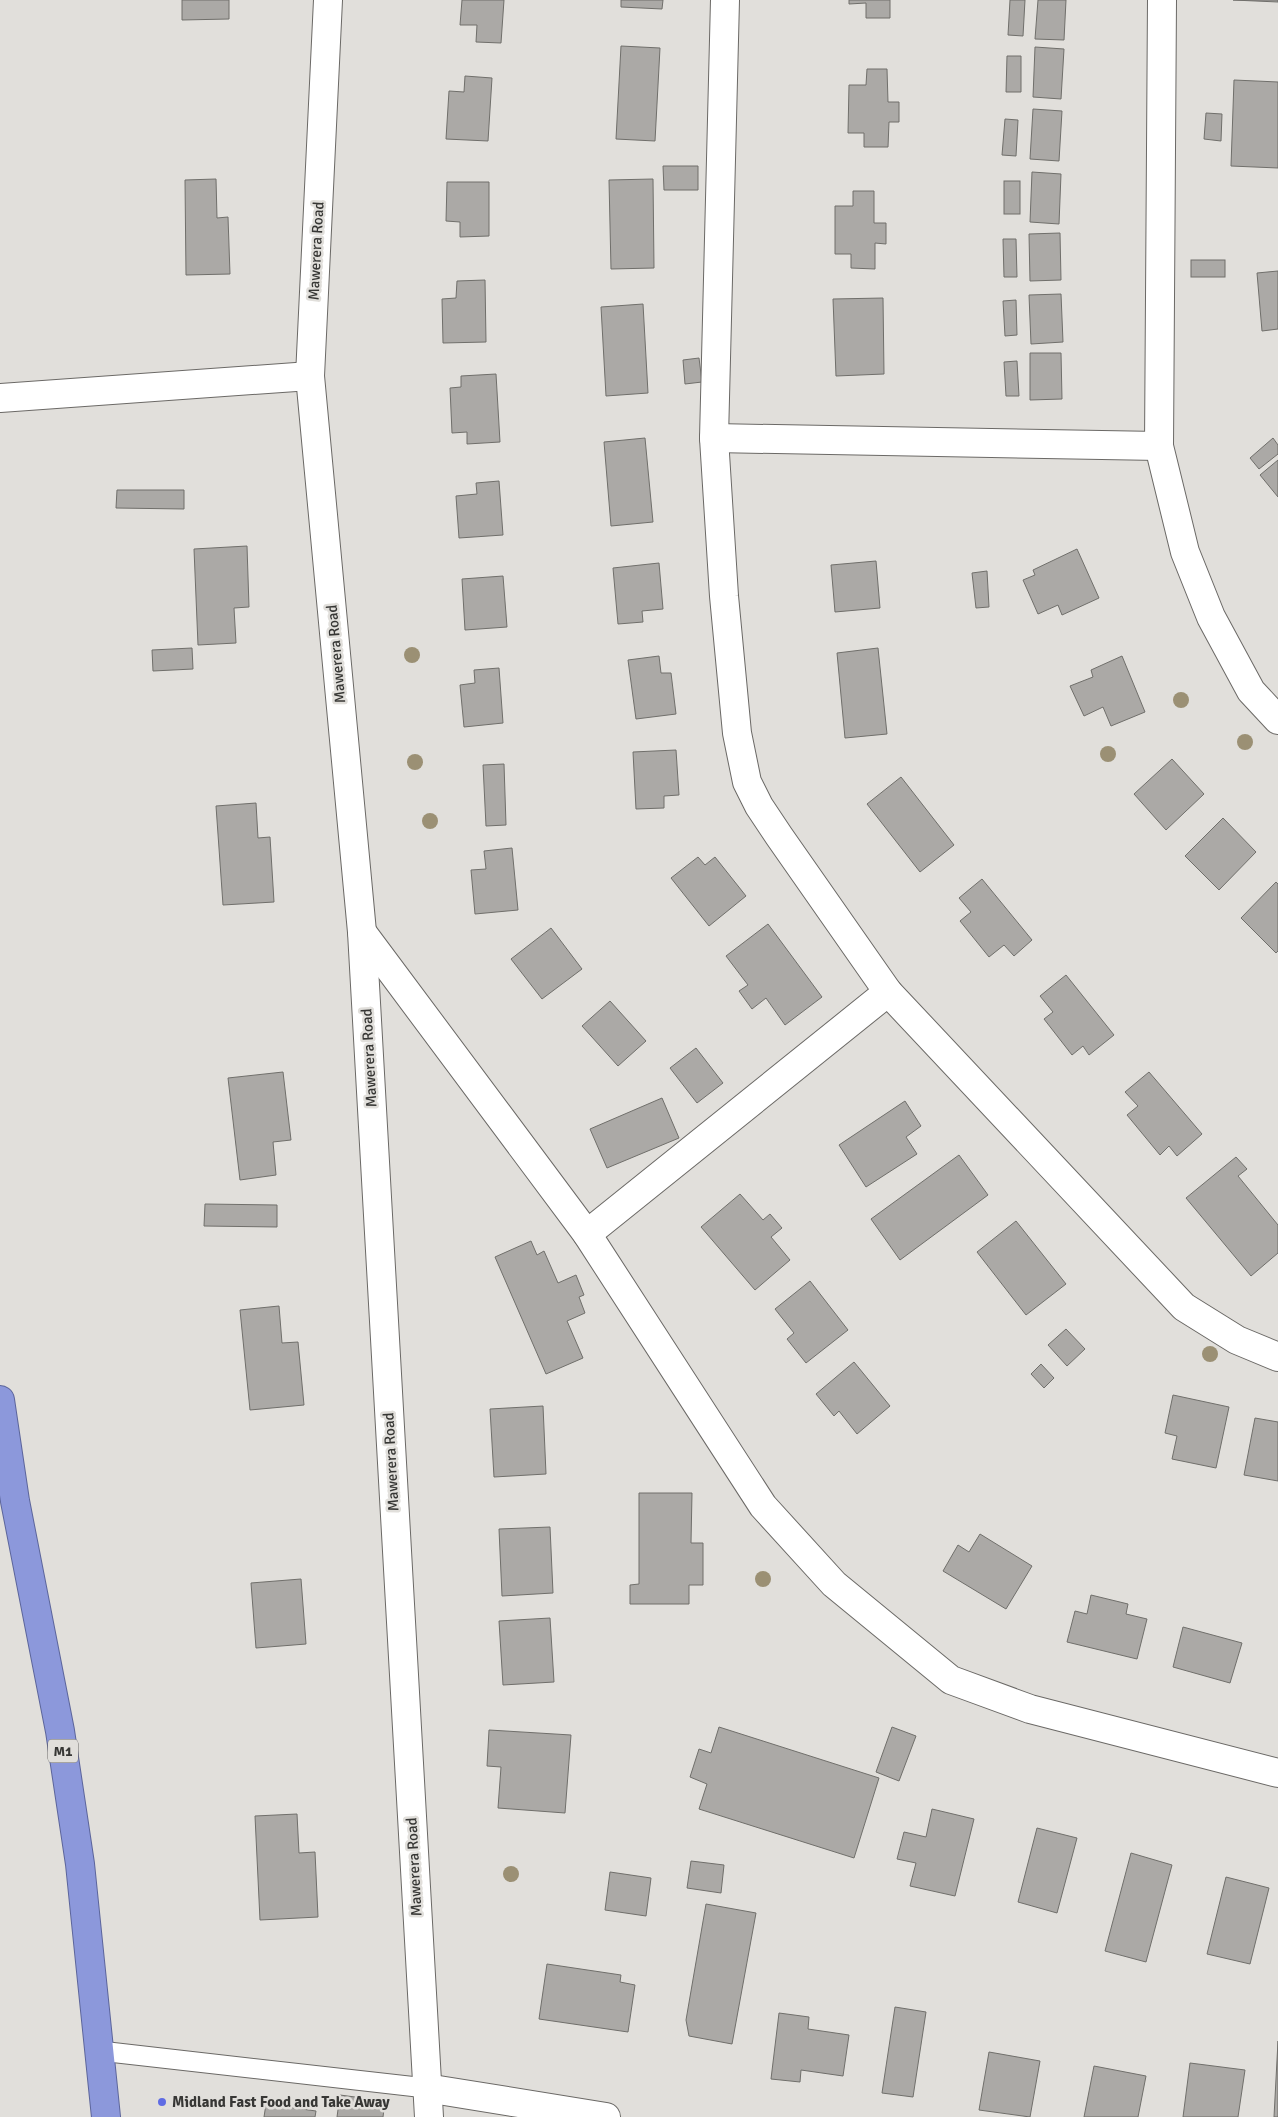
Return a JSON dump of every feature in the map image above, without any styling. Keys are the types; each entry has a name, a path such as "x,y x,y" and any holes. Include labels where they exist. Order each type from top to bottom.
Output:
{"highway":[{"name":"M1","path":"0,1400 8,1500 60,1731 80,1864 100,2051 104,2113"}],"street":[{"name":"Mawerera Road","path":"328,0 310,376 362,932 429,2117"},
{"path":"725,0 714,438 724,596 735,714 747,782 759,806 779,836 888,992 1184,1307 1237,1340 1278,1357"},
{"path":"1162,0 1159,446 1185,552 1212,618 1251,692 1278,720"},
{"path":"0,398 310,376"},
{"path":"714,438 1159,446"},
{"path":"362,932 587,1234 764,1506 834,1584 951,1680 1030,1709 1278,1772"},
{"path":"587,1234 888,992"},
{"path":"426,2088 606,2117"}],"lane":[{"path":"100,2051 426,2088"}],"building":[{"path":"182,0 229,0 229,19 182,20"},
{"path":"462,0 504,0 501,43 476,42 477,25 460,25"},
{"path":"621,0 663,0 662,9 621,7"},
{"path":"849,0 890,0 890,18 866,18 866,3 849,4"},
{"path":"1010,0 1025,0 1023,36 1008,35"},
{"path":"1038,0 1066,0 1064,40 1035,39"},
{"path":"1233,0 1278,0 1278,2"},
{"path":"621,46 660,48 655,141 616,139"},
{"path":"1035,47 1064,49 1061,99 1033,97"},
{"path":"1007,56 1021,56 1021,92 1006,92"},
{"path":"867,69 887,69 888,102 899,102 899,122 889,122 888,147 864,147 864,133 848,133 849,85 866,85"},
{"path":"465,76 492,78 488,141 446,139 449,91 464,92"},
{"path":"1234,80 1278,82 1278,168 1231,166"},
{"path":"1033,109 1062,111 1059,161 1030,159"},
{"path":"1206,113 1222,114 1221,141 1204,139"},
{"path":"1005,119 1018,120 1016,156 1002,155"},
{"path":"663,166 698,166 698,190 664,190"},
{"path":"1032,172 1061,174 1059,224 1030,222"},
{"path":"216,179 217,218 228,217 230,274 186,275 185,180"},
{"path":"653,179 654,268 611,269 609,180"},
{"path":"1004,181 1020,181 1020,214 1004,214"},
{"path":"447,182 489,182 489,236 460,237 460,222 446,221"},
{"path":"853,191 874,191 874,223 886,223 886,244 875,243 875,269 851,268 851,254 835,254 835,206 853,206"},
{"path":"1060,233 1061,280 1030,281 1029,234"},
{"path":"1003,239 1016,239 1017,277 1004,277"},
{"path":"1191,260 1225,260 1225,277 1191,277"},
{"path":"1278,271 1278,329 1262,331 1257,273"},
{"path":"485,280 486,342 443,343 442,299 456,298 457,281"},
{"path":"1061,294 1063,342 1031,344 1029,295"},
{"path":"883,298 884,374 836,376 833,299"},
{"path":"1016,300 1017,335 1005,336 1003,301"},
{"path":"643,304 648,393 606,396 601,307"},
{"path":"1030,353 1061,353 1062,399 1030,400"},
{"path":"699,358 702,382 685,384 683,360"},
{"path":"1017,361 1019,396 1006,396 1004,362"},
{"path":"496,374 500,442 467,444 467,432 452,433 450,388 461,387 461,376"},
{"path":"645,438 653,522 611,526 604,442"},
{"path":"1273,438 1278,445 1278,454 1259,469 1250,458"},
{"path":"1278,460 1278,497 1260,475"},
{"path":"499,481 503,535 459,538 456,496 477,494 476,483"},
{"path":"117,490 184,490 184,509 116,508"},
{"path":"247,546 249,607 234,608 236,643 198,645 194,549"},
{"path":"1077,549 1099,598 1062,615 1058,605 1038,614 1023,580 1035,575 1033,570"},
{"path":"876,561 880,608 835,612 831,565"},
{"path":"659,563 663,609 642,611 643,622 618,624 613,568"},
{"path":"987,571 989,607 976,608 972,573"},
{"path":"503,576 507,627 465,630 462,579"},
{"path":"192,648 193,669 153,671 152,650"},
{"path":"878,648 887,734 845,738 837,653"},
{"path":"659,656 661,673 671,673 676,714 636,719 628,660"},
{"path":"1122,656 1145,712 1111,726 1103,707 1084,716 1070,686 1093,677 1091,670"},
{"path":"499,668 503,723 464,727 460,685 475,683 474,670"},
{"path":"676,750 679,795 664,796 664,808 636,809 633,752"},
{"path":"1172,759 1204,794 1166,830 1134,794"},
{"path":"504,764 506,825 486,826 483,765"},
{"path":"901,777 954,845 920,872 867,804"},
{"path":"256,803 258,838 270,837 274,902 223,905 216,806"},
{"path":"1223,818 1256,852 1219,890 1185,856"},
{"path":"512,848 518,910 475,914 471,870 486,869 484,851"},
{"path":"698,857 705,865 715,857 746,896 709,926 671,878"},
{"path":"982,879 1032,940 1014,956 1004,945 989,957 960,921 971,912 959,898"},
{"path":"1276,882 1278,884 1278,951 1276,953 1241,918"},
{"path":"768,924 822,997 785,1025 766,998 752,1009 739,991 748,985 726,956"},
{"path":"551,928 582,969 542,999 511,959"},
{"path":"1066,975 1114,1035 1089,1055 1083,1046 1072,1055 1044,1019 1053,1012 1040,996"},
{"path":"610,1001 646,1041 618,1066 582,1026"},
{"path":"696,1048 723,1083 697,1103 670,1068"},
{"path":"283,1072 291,1140 273,1142 276,1175 240,1180 228,1078"},
{"path":"1149,1072 1202,1134 1177,1156 1169,1146 1160,1155 1127,1115 1138,1106 1125,1092"},
{"path":"662,1098 679,1138 607,1168 590,1129"},
{"path":"905,1101 921,1126 906,1137 917,1154 866,1187 839,1145"},
{"path":"959,1155 988,1195 900,1260 871,1219"},
{"path":"1236,1157 1247,1169 1238,1176 1278,1225 1278,1253 1251,1276 1186,1198"},
{"path":"740,1194 763,1220 770,1214 782,1228 771,1237 790,1260 755,1290 701,1227"},
{"path":"205,1204 277,1205 277,1227 204,1226"},
{"path":"1016,1221 1066,1284 1026,1315 977,1252"},
{"path":"531,1241 537,1255 544,1251 558,1283 576,1275 584,1295 579,1297 585,1313 567,1321 583,1358 546,1374 495,1257"},
{"path":"810,1281 848,1330 806,1363 787,1339 794,1333 775,1309"},
{"path":"279,1306 282,1343 298,1342 304,1405 250,1410 240,1310"},
{"path":"1066,1329 1085,1349 1067,1366 1048,1345"},
{"path":"854,1362 890,1406 857,1434 839,1411 834,1416 816,1394"},
{"path":"1041,1364 1054,1378 1044,1388 1031,1374"},
{"path":"1173,1395 1229,1407 1216,1468 1172,1459 1177,1436 1165,1433"},
{"path":"543,1406 546,1474 494,1477 490,1409"},
{"path":"1255,1418 1278,1422 1278,1481 1244,1475"},
{"path":"639,1493 692,1493 691,1543 703,1543 703,1585 689,1585 689,1604 630,1604 630,1585 639,1584"},
{"path":"550,1527 553,1593 502,1596 499,1529"},
{"path":"980,1534 1032,1566 1006,1609 943,1571 958,1545 969,1552"},
{"path":"301,1579 306,1644 256,1648 251,1583"},
{"path":"1091,1595 1128,1604 1126,1614 1147,1619 1137,1659 1067,1642 1075,1611 1087,1614"},
{"path":"550,1618 554,1682 503,1685 499,1621"},
{"path":"1183,1627 1242,1643 1230,1683 1173,1667"},
{"path":"719,1727 879,1778 854,1858 699,1809 707,1784 690,1777 699,1749 711,1753"},
{"path":"892,1727 916,1736 899,1781 876,1772"},
{"path":"489,1730 571,1735 565,1813 498,1808 501,1767 487,1766"},
{"path":"932,1809 974,1819 955,1896 910,1886 916,1863 897,1859 904,1832 926,1837"},
{"path":"297,1814 299,1853 315,1852 318,1917 260,1920 255,1816"},
{"path":"1037,1828 1077,1838 1057,1913 1018,1902"},
{"path":"1131,1853 1172,1865 1146,1962 1105,1951"},
{"path":"691,1861 724,1865 721,1893 687,1888"},
{"path":"610,1872 651,1878 646,1916 605,1910"},
{"path":"1226,1877 1269,1888 1250,1964 1207,1954"},
{"path":"706,1904 756,1913 732,2044 689,2036 686,2020"},
{"path":"547,1964 621,1975 620,1982 635,1985 628,2032 539,2019"},
{"path":"895,2007 926,2012 913,2097 882,2093"},
{"path":"779,2013 809,2017 808,2029 849,2035 843,2076 801,2070 800,2082 771,2079"},
{"path":"1278,2041 1278,2117 1274,2117"},
{"path":"989,2052 1040,2061 1030,2117 979,2110"},
{"path":"1190,2063 1245,2070 1238,2117 1183,2117"},
{"path":"1094,2066 1146,2076 1138,2117 1084,2117"},
{"path":"340,2095 385,2101 383,2117 337,2117"},
{"path":"266,2104 316,2111 315,2117 264,2117"}],"place":[{"name":"Midland Fast Food and Take Away","path":"162,2102"}]}
